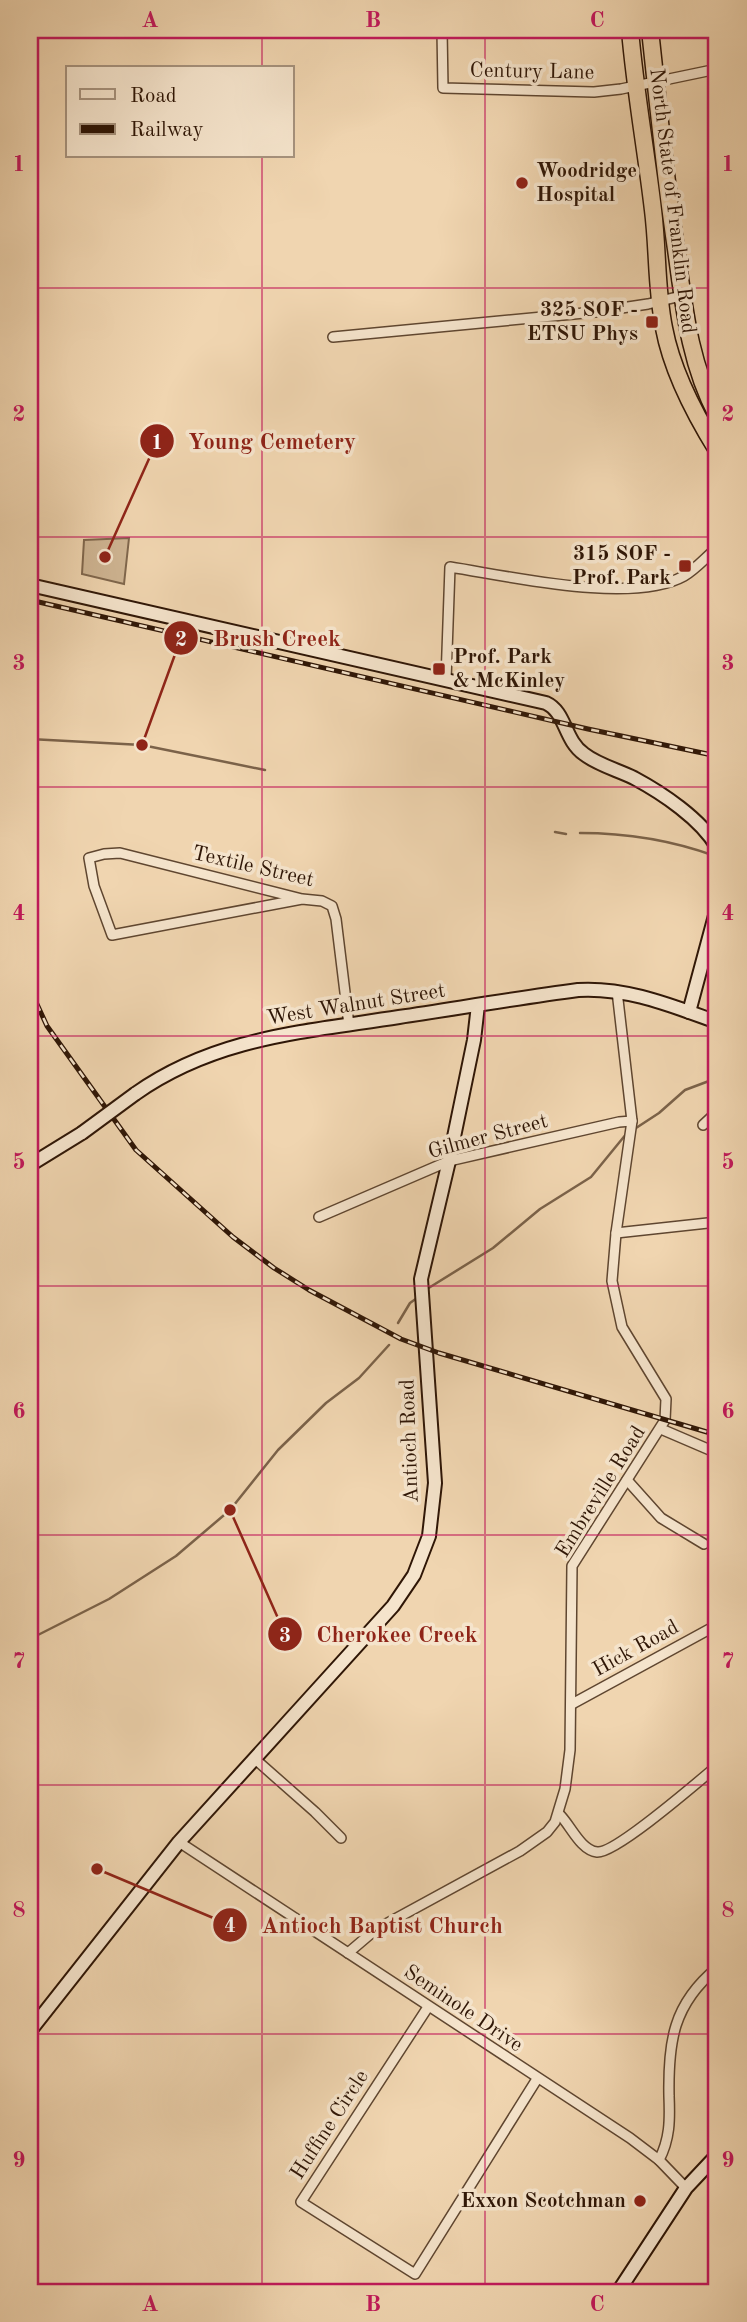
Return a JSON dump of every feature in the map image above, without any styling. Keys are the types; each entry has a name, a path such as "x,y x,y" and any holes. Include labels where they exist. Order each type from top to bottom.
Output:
{"highway":[{"name":"North State of Franklin Road","path":"630,30 653,211 661,301 669,349 687,397 717,450"},
{"name":"North State of Franklin Road","path":"650,30 667,203 681,296 693,352 717,415"}],"street":[{"name":"Century Lane","path":"442,30 443,88 594,92 637,86"},
{"path":"637,86 717,69"},
{"path":"332,337 595,312 681,296"},
{"path":"446,680 450,567 600,589 637,589 686,575 717,548"},
{"path":"30,585 552,706 559,713 566,734 584,755 635,779 672,802 702,826 717,847"},
{"name":"Textile Street","path":"302,899 113,935 93,886 89,858 120,853 302,899 322,901 332,906 336,919 349,1025"},
{"path":"690,1012 717,908"},
{"name":"West Walnut Street","path":"30,1165 82,1133 165,1074 216,1051 256,1041 578,990 635,994 717,1022"},
{"name":"Embreville Road","path":"559,1814 570,1750 572,1566 665,1420 666,1399 622,1327 612,1281 616,1233 632,1127 617,991"},
{"name":"Antioch Road","path":"30,2031 179,1842 393,1606 414,1575 429,1536 435,1483 421,1279 449,1161 474,1040 478,1005"},
{"path":"703,1125 717,1112"},
{"name":"Gilmer Street","path":"319,1217 449,1161 619,1122 632,1127"},
{"path":"616,1233 717,1222"},
{"path":"661,1429 717,1453"},
{"path":"627,1480 661,1518 704,1544"},
{"name":"Hick Road","path":"572,1704 717,1625"},
{"path":"255,1759 316,1811 341,1838"},
{"path":"348,1953 375,1930 520,1852 547,1832 559,1814 590,1849 597,1852 607,1850 717,1766"},
{"name":"Seminole Drive","path":"179,1842 630,2138 659,2160 686,2188"},
{"path":"659,2160 669,2136 669,2056 677,2020 695,1990 717,1968"},
{"name":"Huffine Circle","path":"428,2007 300,2202 415,2274 537,2079"},
{"path":"618,2292 686,2188 717,2155"}],"shaded area":[{"path":"129,538 124,584 82,574 84,540"}],"waterway":[{"path":"30,739 142,745 265,770"},
{"path":"555,832 566,834"},
{"path":"580,833 649,838 715,856"},
{"path":"633,1130 659,1113 685,1090 717,1078"},
{"path":"427,1289 493,1248 540,1209 591,1177 627,1133"},
{"path":"398,1323 410,1303 417,1298"},
{"path":"30,1639 109,1599 176,1556 230,1510 278,1450 326,1403 359,1378 389,1345"}],"railway":[{"path":"30,600 588,729 717,756"},
{"path":"30,989 47,1026 136,1150 233,1237 274,1268 309,1290 401,1339 439,1353 717,1435"}],"place":[{"name":"Woodridge Hospital","path":"522,183"},
{"name":"325 SOF - ETSU Phys","path":"652,322"},
{"name":"Young Cemetery","path":"105,557"},
{"name":"315 SOF - Prof. Park","path":"685,566"},
{"name":"Prof. Park & McKinley","path":"439,669"},
{"name":"Brush Creek","path":"142,745"},
{"name":"Cherokee Creek","path":"230,1510"},
{"name":"Antioch Baptist Church","path":"97,1869"},
{"name":"Exxon Scotchman","path":"640,2201"}]}
